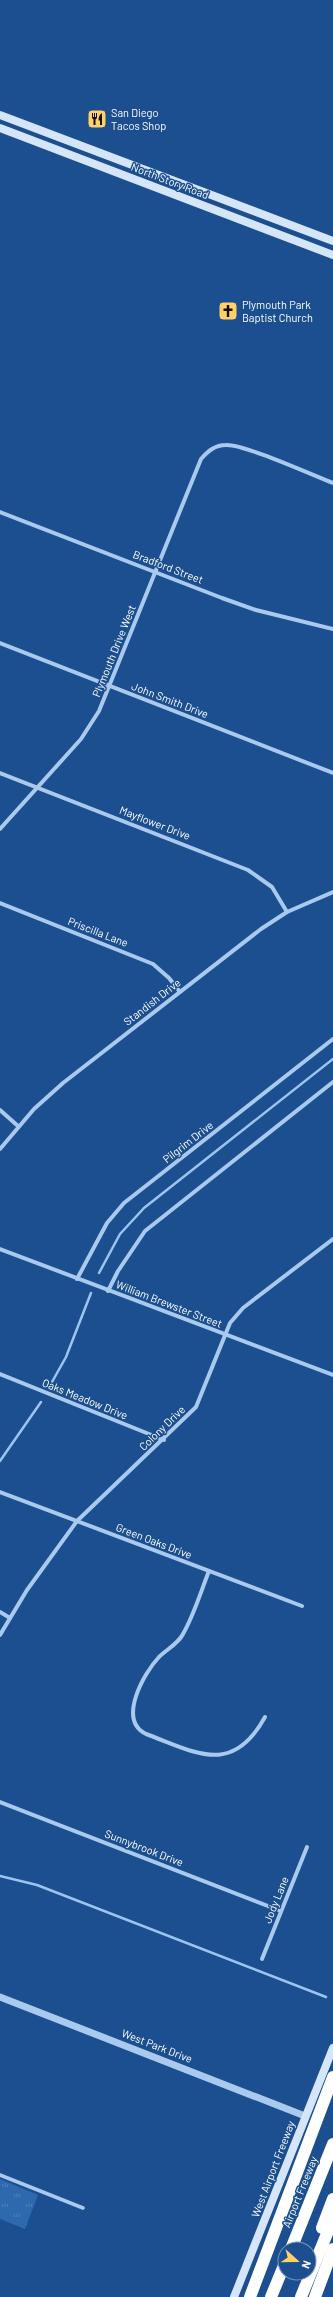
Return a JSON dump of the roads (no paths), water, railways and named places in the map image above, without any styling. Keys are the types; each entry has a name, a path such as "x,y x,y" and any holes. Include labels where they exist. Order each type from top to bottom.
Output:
{"highway":[{"path":"250,2297 333,2077"},
{"name":"Airport Freeway","path":"294,2241 333,2144"},
{"path":"317,2242 333,2199"},
{"path":"301,2297 333,2219"},
{"path":"315,2297 333,2249"},
{"path":"271,2297 278,2281"},
{"path":"297,2297 303,2281"}],"main road":[{"name":"North Story Road","path":"0,115 333,241"},
{"name":"North Story Road","path":"0,128 333,255"},
{"path":"194,202 199,190"},
{"name":"West Airport Freeway","path":"234,2297 333,2048"}],"street":[{"name":"Plymouth Drive West","path":"0,829 38,788 88,729 110,686 201,459 217,446 236,445 333,483"},
{"name":"Bradford Street","path":"0,512 256,610 333,629"},
{"name":"John Smith Drive","path":"0,643 333,773"},
{"name":"Mayflower Drive","path":"0,773 248,870 272,887 287,912"},
{"name":"Standish Drive","path":"0,1149 18,1126 64,1083 261,929 287,912 333,892"},
{"name":"Priscilla Lane","path":"0,903 153,964 169,978 180,992"},
{"name":"Pilgrim Drive","path":"77,1279 103,1230 124,1203 333,1039"},
{"path":"108,1291 118,1271 145,1231 333,1082"},
{"path":"0,1110 18,1126"},
{"name":"Colony Drive","path":"0,1635 27,1590 77,1521 164,1440 196,1407 230,1323 243,1308 333,1239"},
{"name":"William Brewster Street","path":"0,1249 333,1375"},
{"name":"Oaks Meadow Drive","path":"0,1374 164,1440"},
{"name":"Green Oaks Drive","path":"0,1492 302,1606"},
{"path":"209,1571 184,1633 177,1642 158,1658 144,1678 135,1701 132,1720 137,1728 146,1734 211,1756 228,1752 246,1744 259,1729 265,1717"},
{"path":"0,1612 10,1618"},
{"name":"Sunnybrook Drive","path":"0,1802 281,1911"},
{"name":"Jody Lane","path":"262,1959 307,1847"},
{"name":"West Park Drive","path":"0,1997 305,2116"},
{"path":"0,2175 83,2208"}],"waterway":[{"path":"99,1273 120,1234 144,1208 333,1059"},
{"path":"52,1382 66,1357 91,1293"},
{"path":"0,1461 41,1402"},
{"path":"0,1876 37,1885 326,1997"}],"place":[{"name":"San Diego Tacos Shop","path":"97,119"},
{"name":"Plymouth Park Baptist Church","path":"228,311"}]}
